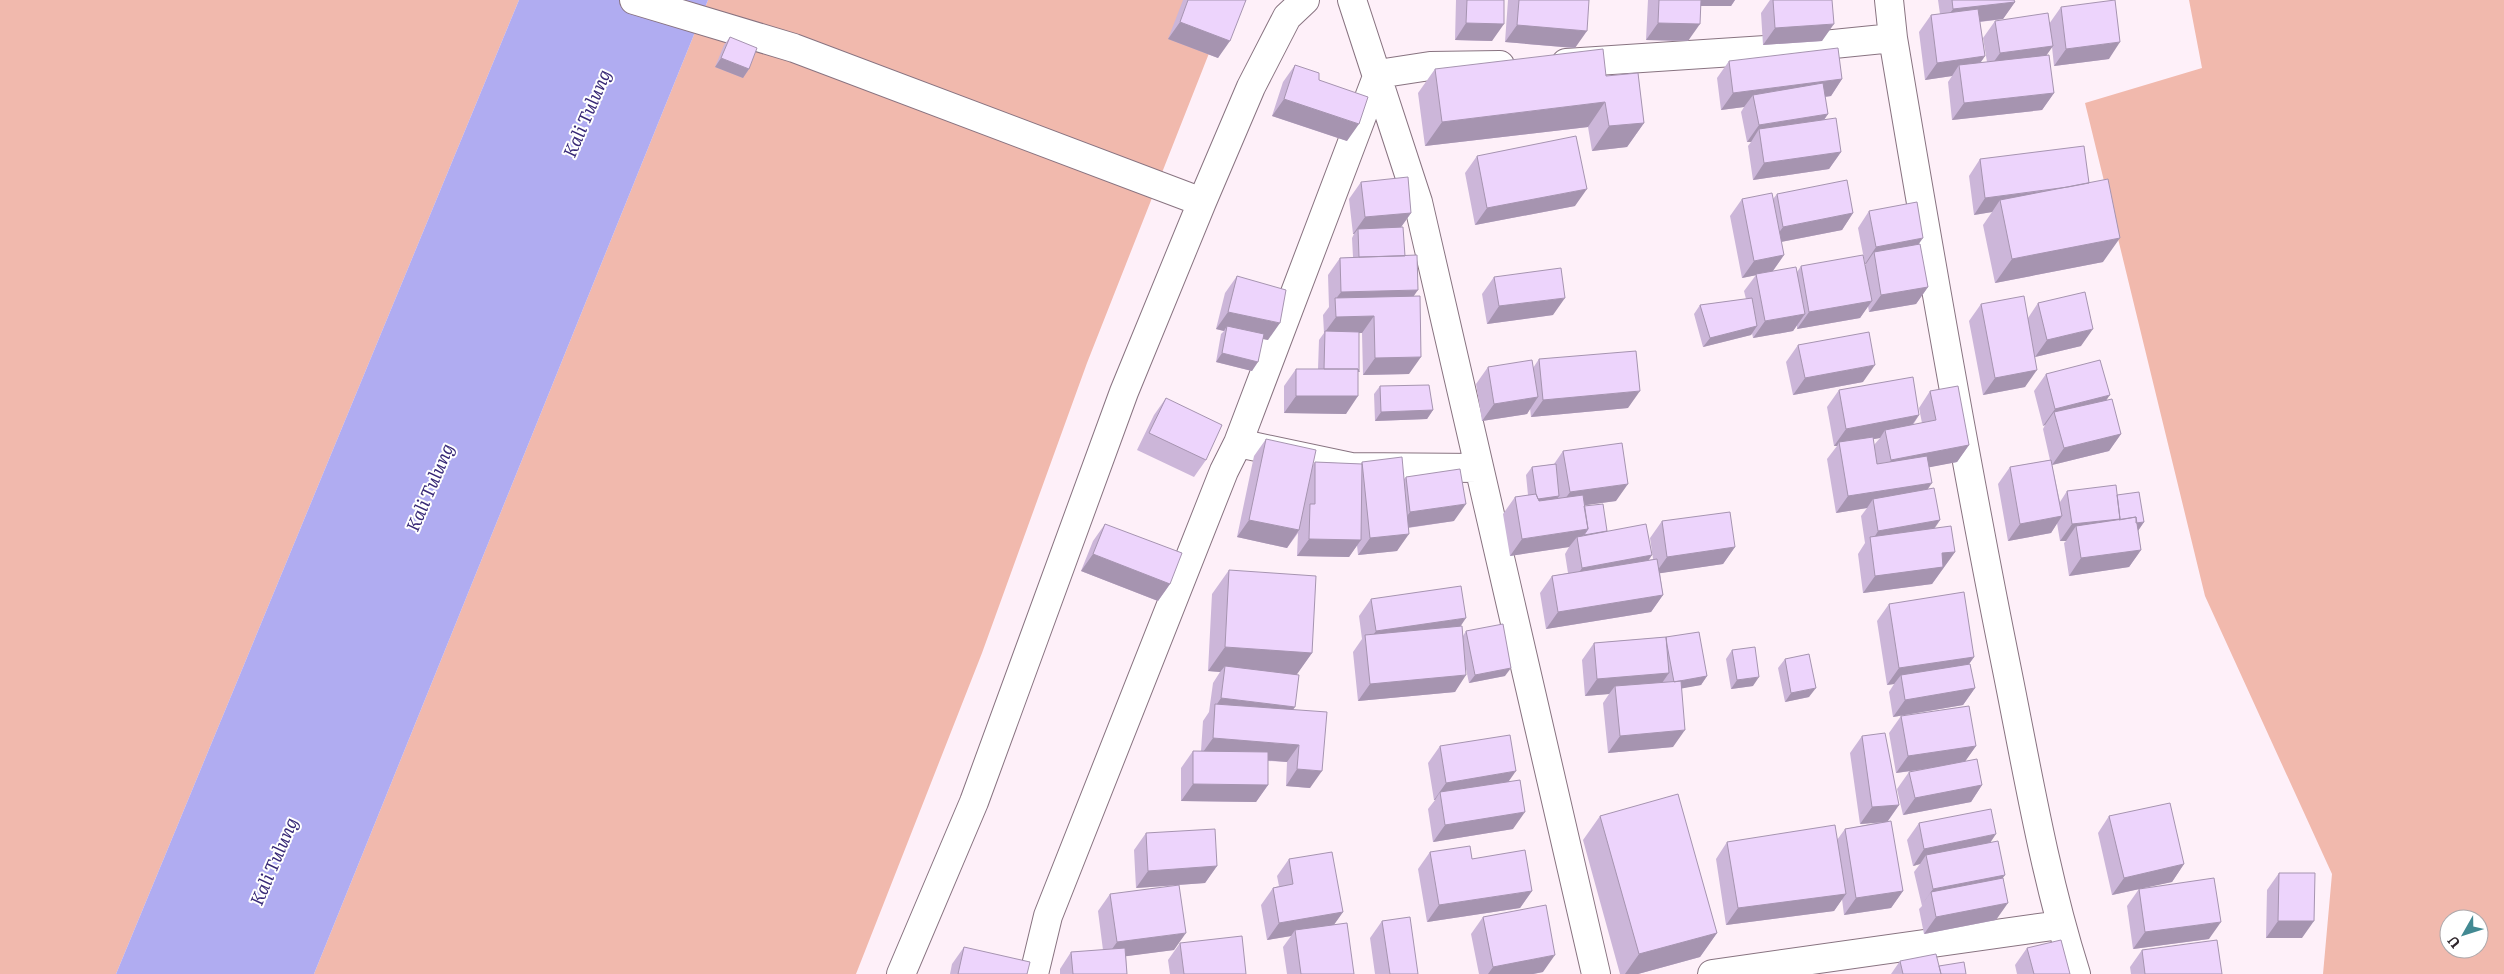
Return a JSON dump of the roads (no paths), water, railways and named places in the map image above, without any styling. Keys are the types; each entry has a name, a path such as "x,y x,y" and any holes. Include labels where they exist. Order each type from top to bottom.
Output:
{"street":[{"path":"634,0 794,48 1202,202"},
{"path":"901,974 974,802 1124,392 1202,202 1255,78 1287,17 1305,0"},
{"path":"1352,0 1378,74 1418,202 1596,974"},
{"path":"1889,0 1893,38 1954,397 2001,640 2060,925 2076,974"},
{"path":"1378,74 1430,66 1534,64 1794,48 1893,38"},
{"path":"1034,974 1048,916 1206,517 1238,443 1378,74"},
{"path":"1238,443 1351,467 1479,468"},
{"path":"1712,974 2060,925"}],"water":[{"name":"Kali Tulung","path":"519,0 708,0 314,974 116,974"}]}
